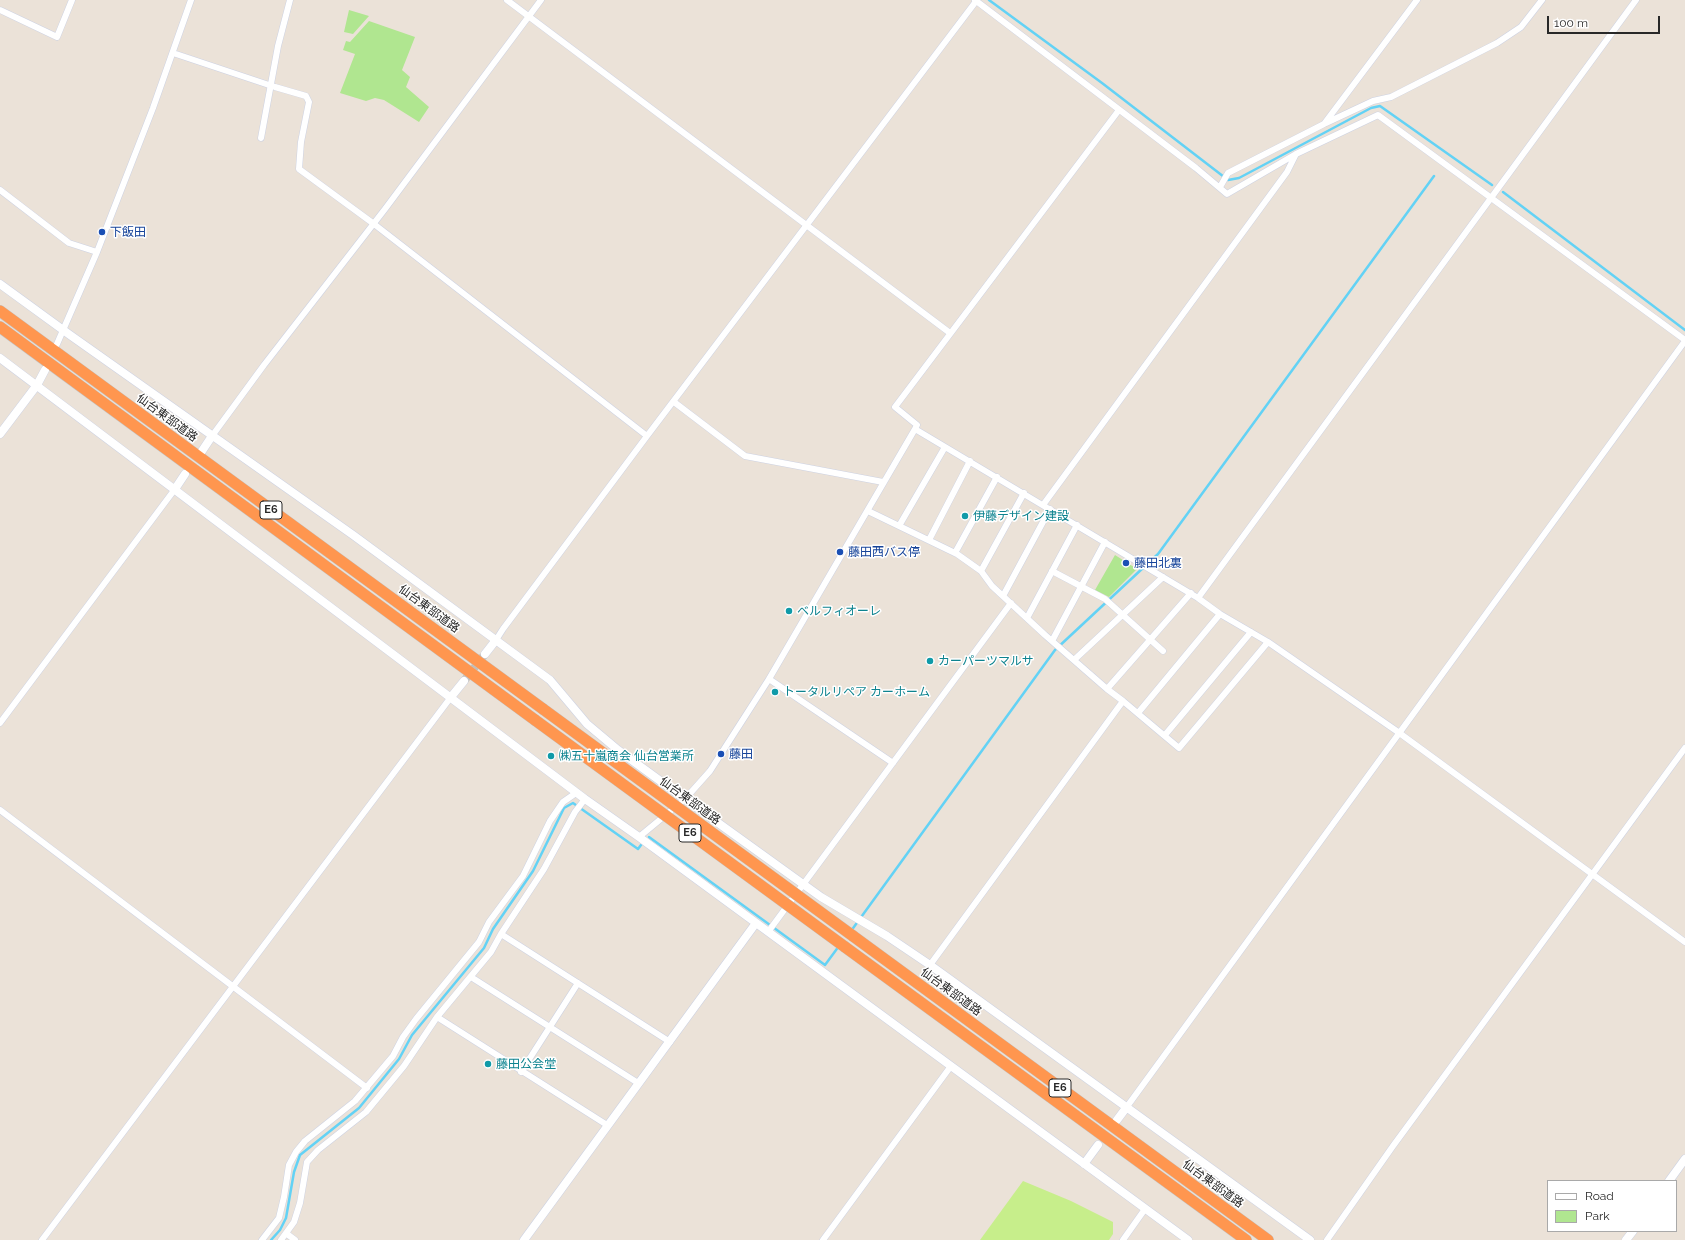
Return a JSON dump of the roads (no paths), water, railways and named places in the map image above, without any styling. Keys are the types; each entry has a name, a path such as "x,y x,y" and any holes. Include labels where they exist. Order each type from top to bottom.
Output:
{"highway":[{"name":"仙台東部道路","path":"0,311 1268,1240"},
{"name":"E6","path":"0,327 1246,1240"}],"street":[{"path":"0,10 57,37 72,0"},
{"path":"57,344 97,252 173,53 191,0"},
{"path":"261,138 278,46 290,0"},
{"path":"507,0 950,333"},
{"path":"202,451 269,359 374,224 540,0"},
{"path":"485,654 647,436 807,226 976,0 1119,110 1221,185 1227,194 1296,154 1378,115 1685,340 1398,732 1117,1120"},
{"path":"1324,124 1417,0"},
{"path":"1221,185 1227,175 1324,124 1374,100 1391,97 1497,43 1521,27 1542,0"},
{"path":"1198,598 1636,0"},
{"path":"173,53 270,86 306,96 309,102 299,169 374,224 647,436"},
{"path":"639,837 685,799 710,771 769,679 915,429 916,425 895,407 1119,110"},
{"path":"1043,505 1287,172 1296,154"},
{"path":"0,190 69,243 97,252"},
{"path":"0,284 353,535 550,680 587,724 618,750 820,898 858,919 930,965 1310,1240"},
{"path":"0,358 451,697 584,800 639,837 756,923 771,928 951,1066 1188,1240"},
{"path":"0,434 37,385 45,370"},
{"path":"674,402 745,456 883,482"},
{"path":"915,429 1191,593 1220,614 1268,642 1398,732 1685,942"},
{"path":"899,526 945,447"},
{"path":"929,540 970,461"},
{"path":"0,723 185,474"},
{"path":"955,553 997,477"},
{"path":"981,571 1024,493"},
{"path":"1003,596 1050,509"},
{"path":"868,511 955,553 981,571 992,586 1059,648 1106,689 1123,701 1179,748 1268,642"},
{"path":"1027,618 1077,525"},
{"path":"1052,641 1080,586 1105,542"},
{"path":"1052,571 1105,599 1151,639 1163,652"},
{"path":"1074,660 1163,577"},
{"path":"1106,689 1191,593"},
{"path":"771,928 1011,603"},
{"path":"1138,714 1220,614"},
{"path":"1165,735 1251,632"},
{"path":"769,679 893,763"},
{"path":"42,1240 464,681"},
{"path":"930,965 1123,701"},
{"path":"1326,1240 1393,1146 1685,748"},
{"path":"262,1240 278,1218 284,1197 289,1165 296,1152 305,1141 355,1101 393,1056 403,1037 479,942 489,922 523,876 550,821 563,802 576,793"},
{"path":"281,1240 287,1234 294,1222 300,1203 307,1162 318,1150 366,1112 404,1066 437,1017 491,952 501,934 544,869 575,812 584,800"},
{"path":"0,810 367,1088"},
{"path":"524,1240 756,923"},
{"path":"501,934 670,1042"},
{"path":"471,977 638,1083"},
{"path":"521,1072 578,983"},
{"path":"437,1017 521,1072 608,1125"},
{"path":"823,1240 951,1066"},
{"path":"1084,1164 1098,1145"},
{"path":"1670,1180 1685,1160"},
{"path":"1122,1240 1145,1209"},
{"path":"1626,1240 1632,1232"},
{"path":"287,1234 296,1240"}],"waterway":[{"path":"989,0 1102,83 1228,180 1239,178 1371,108 1380,106 1492,185"},
{"path":"851,931 1055,650 1158,554 1434,176"},
{"path":"1503,192 1685,330"},
{"path":"271,1240 280,1230 286,1218 294,1172 300,1155 359,1108 399,1059 412,1035 484,948 493,929 533,871 564,808 573,803 638,849 641,845"},
{"path":"649,837 825,965 839,946"}],"tunnel":[{"path":"464,681 485,654"}],"place":[{"name":"下飯田","path":"102,232"},
{"name":"伊藤デザイン建設","path":"965,516"},
{"name":"藤田西バス停","path":"840,552"},
{"name":"藤田北裏","path":"1126,563"},
{"name":"ベルフィオーレ","path":"789,611"},
{"name":"カーパーツマルサ","path":"930,661"},
{"name":"トータルリペア カーホーム","path":"775,692"},
{"name":"藤田","path":"721,754"},
{"name":"㈱五十嵐商会 仙台営業所","path":"551,756"},
{"name":"藤田公会堂","path":"488,1064"}]}
